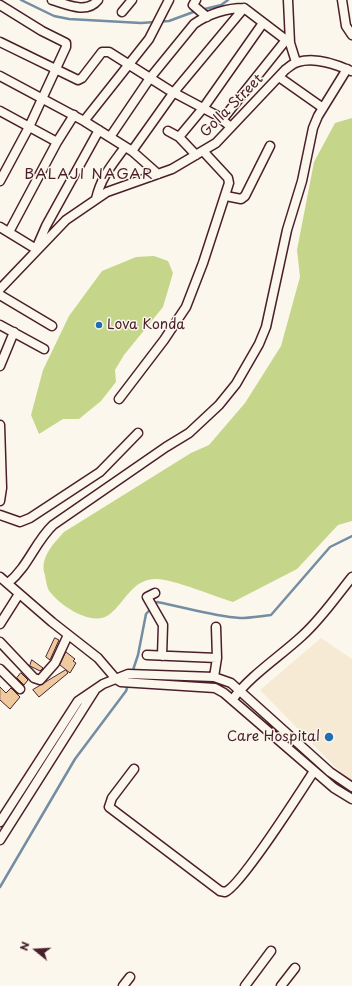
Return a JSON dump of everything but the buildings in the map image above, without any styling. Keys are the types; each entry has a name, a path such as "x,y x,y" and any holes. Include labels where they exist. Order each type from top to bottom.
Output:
{"street":[{"path":"58,1 86,9 91,7 98,0"},
{"path":"122,12 132,0"},
{"path":"84,121 149,39 161,12 169,0"},
{"path":"8,583 24,567 48,530 53,525 166,447 189,433 219,405 236,384 259,344 266,327 287,230 302,181 313,128 324,108 350,70 309,60 296,62 288,42 288,0"},
{"path":"342,0 346,26 352,35"},
{"path":"195,4 205,15"},
{"path":"0,5 42,31 66,43 66,47 41,98 29,127 0,182"},
{"path":"110,137 150,78 194,24 205,15 244,8 288,42"},
{"path":"96,199 99,184 103,176 128,149 244,8"},
{"path":"178,137 204,107 263,23"},
{"path":"0,42 55,70 80,80 102,52 105,51 174,92 204,107 231,128"},
{"path":"222,120 288,42"},
{"name":"Golla Street","path":"0,289 36,249 66,220 96,199 107,192 172,169 216,143 279,77 296,62"},
{"path":"0,76 74,115 110,137 128,149 158,174"},
{"path":"279,77 324,108"},
{"path":"9,232 57,142 74,115"},
{"path":"1,116 29,127 57,142"},
{"path":"0,227 36,249 46,226 98,130"},
{"path":"119,399 164,340 186,307 226,196 229,183 228,178 199,153 168,131"},
{"path":"226,196 235,199 241,199 246,196 270,146"},
{"path":"0,295 52,326"},
{"path":"0,325 44,349"},
{"path":"0,366 14,332"},
{"path":"0,425 2,488 0,501"},
{"path":"0,515 20,522 30,518 100,472 138,433"},
{"path":"0,577 68,635 98,658 116,680"},
{"path":"232,700 264,666 302,636 322,615 352,577"},
{"path":"155,593 148,595 148,600 163,625 162,656"},
{"path":"0,624 19,594"},
{"path":"214,678 217,658 216,627"},
{"path":"0,642 34,678 40,680 55,663 68,635"},
{"path":"148,655 217,658"},
{"path":"0,669 20,689"},
{"path":"0,822 78,701 96,688 110,681 131,678 214,678 232,683 330,772 352,787"},
{"path":"131,678 209,686 224,693 334,788 352,799"},
{"path":"0,840 96,688"},
{"path":"134,769 112,798 109,807 201,877 225,892 234,885 259,852 314,771"},
{"path":"245,986 271,951"},
{"path":"281,986 295,968"},
{"path":"123,986 130,977"}],"shaded area":[{"name":"Care Hospital","path":"321,638 352,659 352,784 260,690"}],"green space":[{"path":"352,118 352,521 338,525 297,569 233,602 184,585 157,579 142,582 136,586 130,591 116,609 103,618 86,617 69,609 55,598 47,585 44,572 44,561 52,545 64,532 191,453 209,445 245,403 281,346 300,277 297,250 314,162 335,123"},
{"path":"154,256 168,261 173,273 163,307 124,355 115,370 116,382 101,401 79,419 63,419 39,434 31,415 43,370 69,316 102,271 136,257"}],"waterway":[{"path":"21,0 54,16 69,19 141,23 169,21 196,11"},
{"path":"201,10 221,5 228,0"},
{"path":"132,673 138,655 146,614 157,602 230,617 244,618 271,615 330,547 352,536"},
{"path":"0,887 75,759 126,691 128,685"}],"place":[{"name":"Lova Konda","path":"99,325"},
{"name":"Care Hospital","path":"329,737"}],"district":[{"name":"BALAJI NAGAR","path":"89,175"}]}
